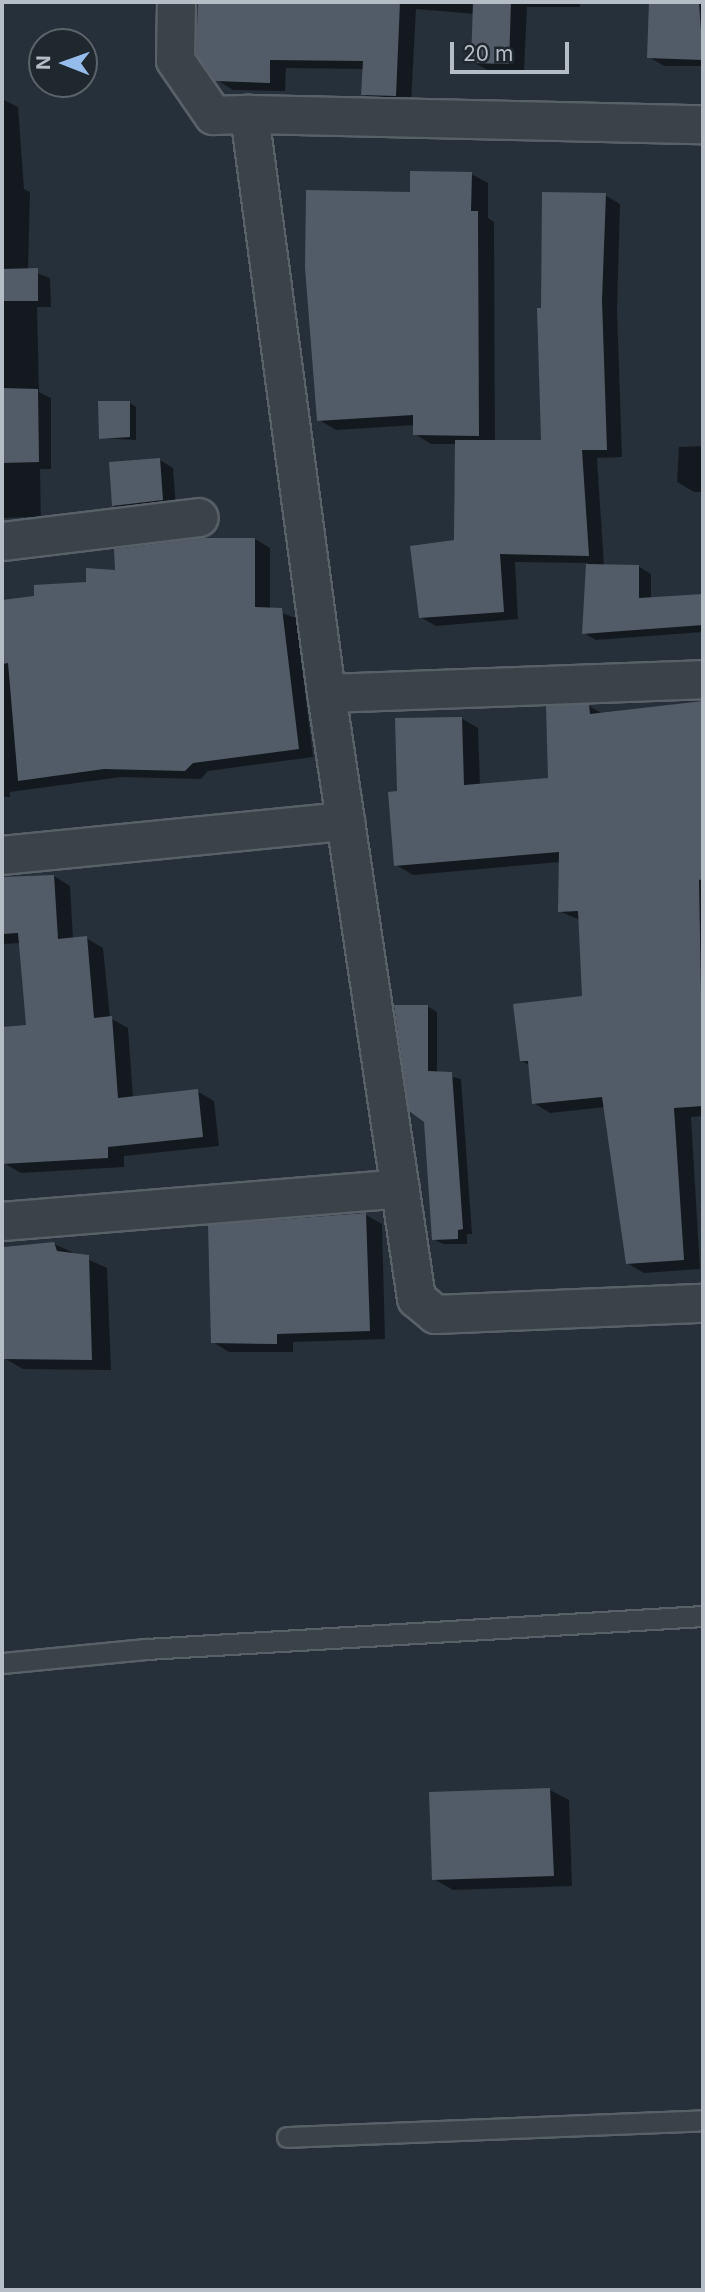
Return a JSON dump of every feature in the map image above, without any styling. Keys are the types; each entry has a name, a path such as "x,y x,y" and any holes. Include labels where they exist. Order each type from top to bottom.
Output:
{"street":[{"path":"176,2 175,60 213,115 703,124"},
{"path":"249,114 326,693 416,1298 435,1314 703,1303"},
{"path":"2,541 199,517"},
{"path":"326,693 703,679"},
{"path":"2,855 345,821"},
{"path":"2,1221 400,1188"}],"lane":[{"path":"2,1663 146,1649 703,1616"},
{"path":"286,2137 703,2120"}],"building":[{"path":"198,2 400,2 396,96 361,95 363,61 270,60 270,83 215,81 196,54"},
{"path":"473,2 511,2 509,64 471,63"},
{"path":"649,2 699,2 703,60 647,58"},
{"path":"410,171 472,172 471,211 478,211 479,436 413,435 413,415 317,421 305,268 306,190 410,192"},
{"path":"542,192 606,193 602,300 607,450 582,450 589,556 500,554 504,612 419,618 410,546 454,540 455,440 541,440 537,308 541,308"},
{"path":"38,268 38,301 2,301 2,269"},
{"path":"2,388 38,389 39,462 2,463"},
{"path":"98,401 130,401 130,437 99,439"},
{"path":"160,458 163,500 112,506 109,462"},
{"path":"202,538 255,538 255,607 282,608 299,749 193,763 185,771 104,769 18,781 8,663 2,664 2,600 34,596 34,585 86,582 86,568 115,570 114,549"},
{"path":"586,564 639,565 639,598 703,594 703,625 582,634"},
{"path":"703,701 703,879 699,880 703,1106 674,1108 684,1260 626,1264 602,1097 532,1104 528,1061 520,1061 513,1004 582,996 578,911 558,912 559,852 394,866 388,792 397,791 395,718 462,717 464,785 548,778 546,706 589,704 590,714"},
{"path":"54,875 58,939 87,936 94,1018 112,1016 118,1098 198,1089 203,1137 108,1147 108,1158 2,1164 2,1027 26,1025 18,933 2,934 2,877"},
{"path":"394,1005 428,1005 428,1071 452,1072 463,1229 458,1230 458,1239 432,1240 424,1122 409,1111"},
{"path":"366,1213 370,1331 277,1334 277,1344 211,1343 208,1225"},
{"path":"54,1242 57,1251 89,1255 92,1360 2,1359 4,1247"},
{"path":"550,1788 554,1876 432,1880 429,1792"}]}
